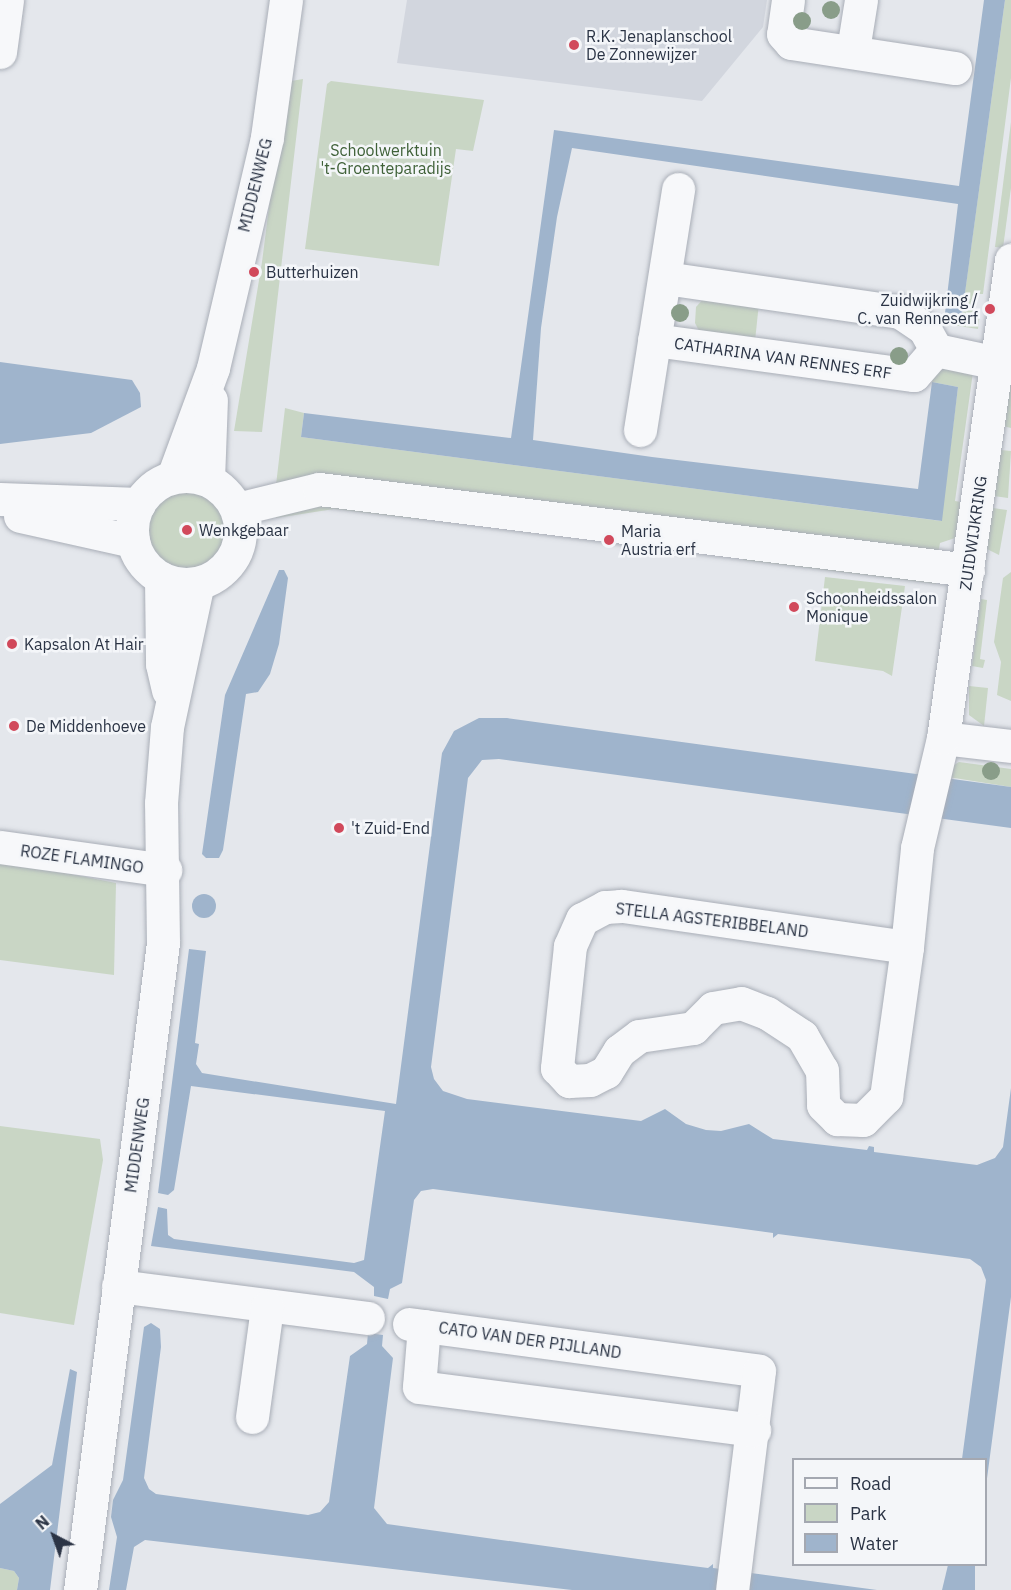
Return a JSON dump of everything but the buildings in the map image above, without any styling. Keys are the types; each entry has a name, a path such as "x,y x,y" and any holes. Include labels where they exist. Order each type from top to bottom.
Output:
{"street":[{"path":"0,52 7,0"},
{"name":"MIDDENWEG","path":"173,477 213,368 267,137 286,0"},
{"path":"788,0 783,34 791,43 853,50 955,68"},
{"path":"853,50 861,0"},
{"name":"CATHARINA VAN RENNES ERF","path":"640,430 678,189"},
{"name":"ZUIDWIJKRING","path":"943,738 1010,269"},
{"path":"665,278 900,312 924,328 936,350 998,363"},
{"name":"CATHARINA VAN RENNES ERF","path":"654,340 914,375 936,350"},
{"name":"MIDDENWEG","path":"208,480 213,368"},
{"path":"173,477 208,480 220,487 237,509 241,528 238,547 230,564 216,576 198,583 179,584 162,578 139,557 133,541 132,524 139,504 153,487 173,477"},
{"path":"237,509 319,489 968,570"},
{"path":"0,499 139,504"},
{"path":"0,512 133,541"},
{"name":"MIDDENWEG","path":"162,578 162,664 171,700"},
{"name":"MIDDENWEG","path":"80,1590 163,943 165,870 161,803 171,700 184,658 198,583"},
{"path":"943,738 1011,746"},
{"name":"STELLA AGSTERIBBELAND","path":"908,947 621,906 605,907 582,919 570,946 557,1068 569,1082 590,1080 606,1072 619,1051 639,1036 693,1028 713,1008 741,1003 767,1012 802,1036 822,1070 823,1105 829,1113 837,1119 863,1120 876,1111 886,1097 908,947 923,823 943,738"},
{"name":"ROZE FLAMINGO","path":"0,847 165,870"},
{"path":"118,1286 267,1307 368,1318"},
{"path":"252,1417 267,1307"},
{"name":"CATO VAN DER PIJLLAND","path":"734,1577 754,1430 759,1371 417,1325 419,1386 754,1430"}],"shaded area":[{"name":"R.K. Jenaplanschool De Zonnewijzer","path":"407,0 767,0 763,27 702,101 397,63"}],"green space":[{"path":"1005,0 1011,0 1011,78 983,294 977,294 974,311 980,312 978,329 952,325 943,316 945,313 962,314"},
{"path":"303,79 262,432 234,431 262,262 285,82"},
{"name":"Schoolwerktuin 't-Groenteparadijs","path":"331,81 484,100 473,151 456,149 439,266 305,249 327,84"},
{"path":"1011,122 1011,188 1003,248 995,247"},
{"path":"705,297 759,303 755,341 700,333 695,323 696,307"},
{"path":"943,369 973,372 955,501 961,502 955,538 940,543 938,555 276,485 285,408 304,413 301,437 941,521 958,387 932,382 935,372"},
{"path":"1009,380 1011,381 1011,428 1003,426"},
{"path":"1001,450 1011,451 1008,498 994,496"},
{"path":"186,491 201,494 218,508 225,530 222,545 208,562 186,569 171,566 154,552 147,530 150,515 164,498"},
{"path":"317,501 426,512 425,520 334,509 276,518 275,511"},
{"path":"993,508 1007,510 999,555 987,549"},
{"path":"744,554 937,579 936,584 743,560"},
{"path":"1011,572 1011,701 997,695 1001,662 994,642 1003,578"},
{"path":"825,577 905,586 892,676 883,671 815,661"},
{"path":"981,599 987,600 980,659 985,660 983,668 972,666"},
{"path":"969,686 988,688 984,726 969,715"},
{"path":"959,762 1011,769 1011,787 948,777 949,768"},
{"path":"0,860 116,883 114,975 0,960"},
{"path":"0,1126 100,1139 103,1160 74,1325 0,1313"},
{"path":"0,1568 14,1571 19,1578 17,1590 0,1590"}],"water":[{"path":"984,0 1005,0 962,315 945,313 958,204 572,148 557,217 541,328 533,440 652,457 918,489 932,382 958,387 942,521 301,437 304,413 511,438 554,130 959,186"},
{"path":"0,362 132,380 140,393 141,407 91,433 0,444"},
{"path":"279,570 284,570 288,578 279,644 270,674 258,692 246,694 223,850 219,858 206,858 202,854 225,695"},
{"path":"479,718 507,718 1011,787 1011,828 499,759 482,760 468,778 431,1067 434,1079 443,1091 467,1099 641,1121 665,1109 686,1124 706,1130 721,1131 749,1124 773,1139 867,1150 869,1146 874,1147 874,1152 977,1165 995,1158 1003,1147 1011,1088 1011,1297 987,1478 987,1458 962,1458 986,1280 981,1267 970,1259 778,1234 773,1238 773,1233 433,1189 421,1191 414,1200 402,1283 390,1289 388,1299 374,1296 374,1287 354,1272 151,1246 158,1207 167,1209 168,1235 174,1239 354,1263 364,1260 385,1111 191,1086 174,1190 168,1195 158,1193 189,949 206,951 195,1043 199,1044 196,1064 202,1073 396,1104 442,753 454,731"},
{"path":"204,894 212,898 216,906 212,914 204,918 196,914 192,906 196,898"},
{"path":"151,1323 160,1329 161,1347 144,1478 149,1489 156,1494 308,1515 320,1512 329,1502 350,1356 367,1344 368,1333 383,1335 382,1346 393,1358 374,1508 387,1524 708,1568 713,1564 713,1568 877,1590 572,1590 145,1540 134,1547 126,1590 109,1590 117,1537 111,1517 113,1500 123,1480 144,1327"},
{"path":"70,1369 77,1372 50,1590 17,1590 19,1578 14,1571 0,1568 0,1504 52,1465"},
{"path":"948,1566 975,1566 975,1590 942,1590"}],"place":[{"name":"R.K. Jenaplanschool De Zonnewijzer","path":"574,45"},
{"name":"Butterhuizen","path":"254,272"},
{"name":"Zuidwijkring / C. van Renneserf","path":"990,309"},
{"name":"Wenkgebaar","path":"187,530"},
{"name":"Maria Austria erf","path":"609,540"},
{"name":"Schoonheidssalon Monique","path":"794,607"},
{"name":"Kapsalon At Hair","path":"12,644"},
{"name":"De Middenhoeve","path":"14,726"},
{"name":"'t Zuid-End","path":"339,828"}]}
